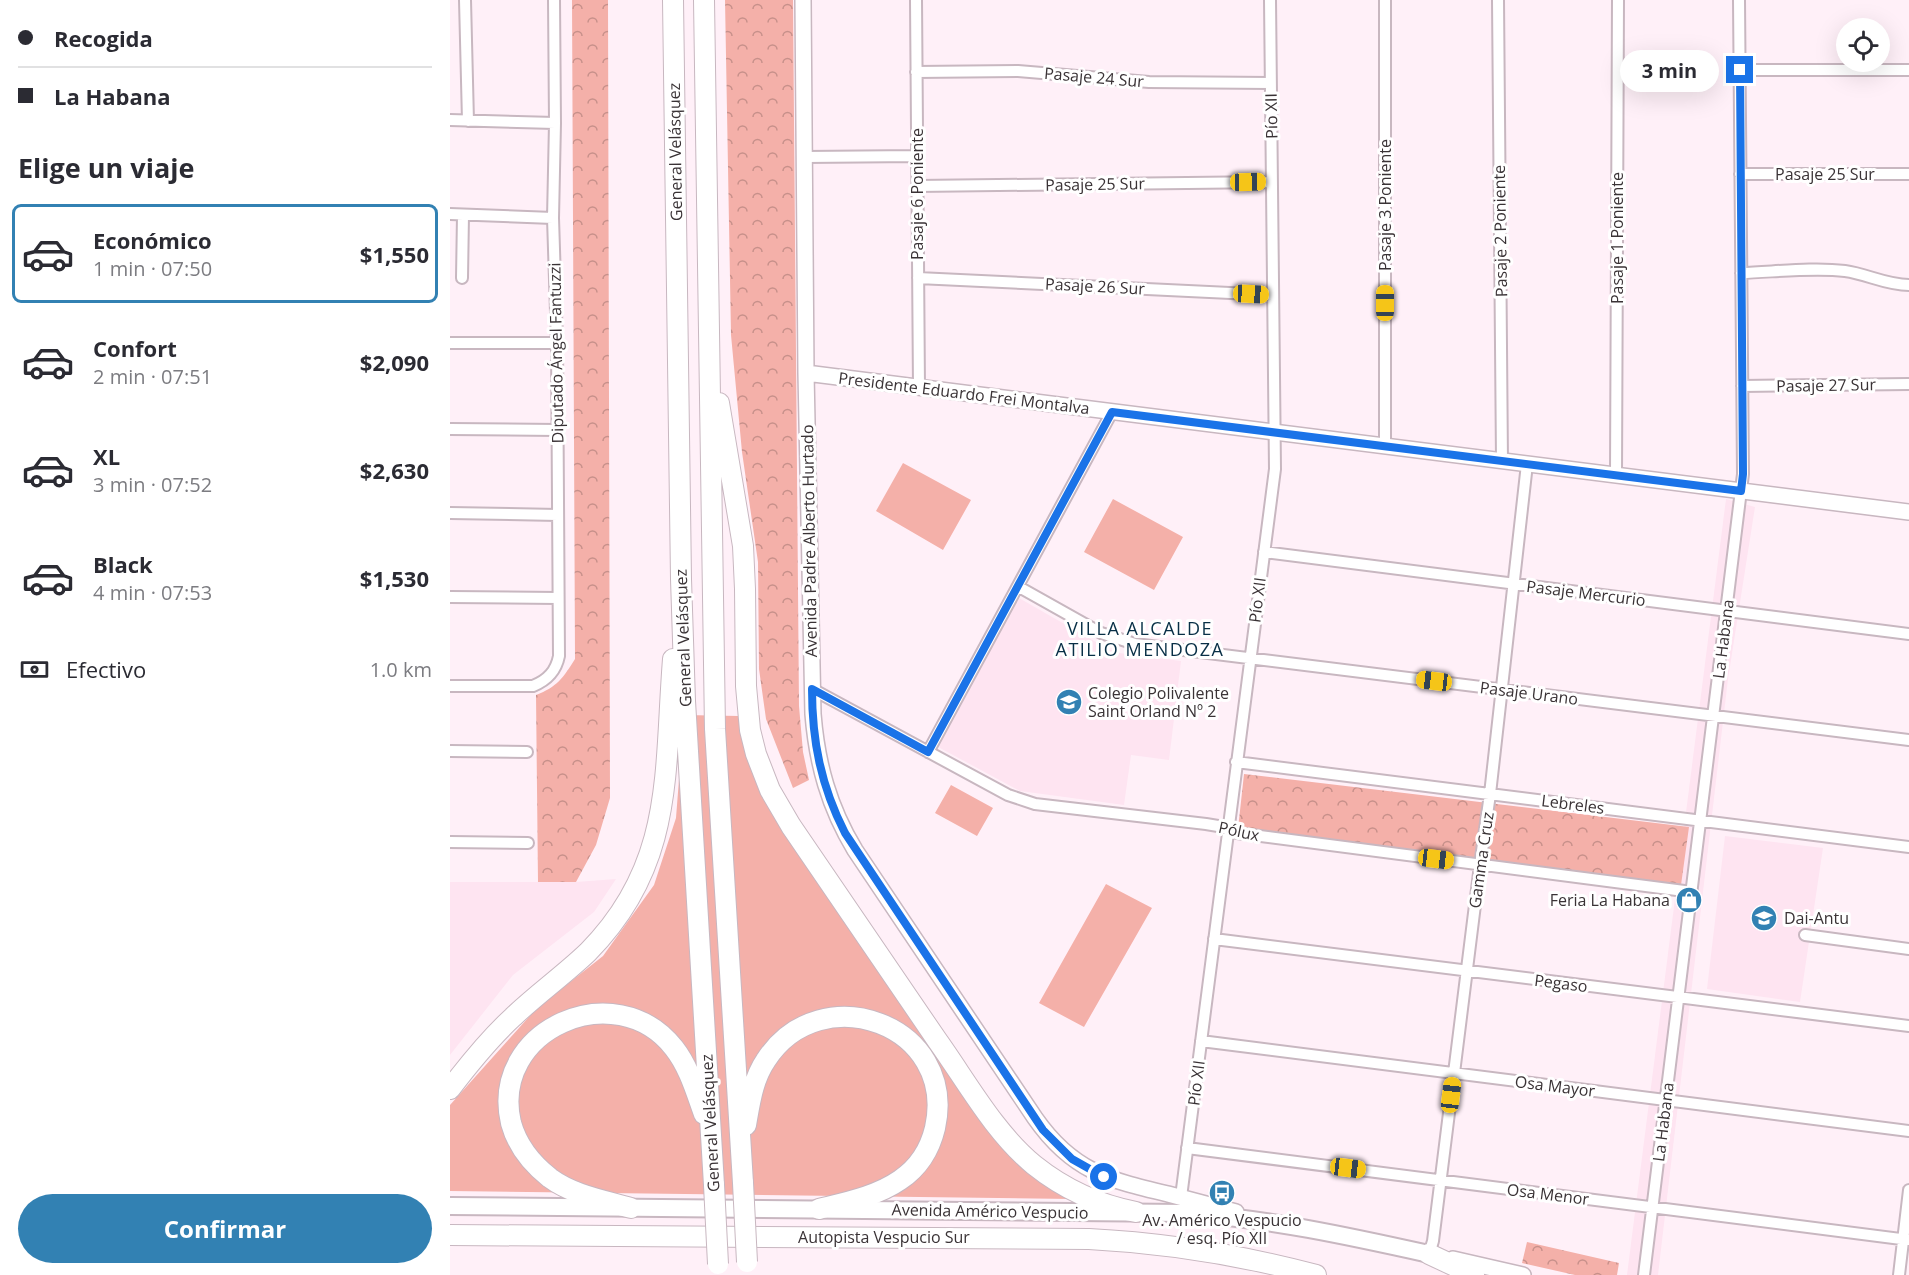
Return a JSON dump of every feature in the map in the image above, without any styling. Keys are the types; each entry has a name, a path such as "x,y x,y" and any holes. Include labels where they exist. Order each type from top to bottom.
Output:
{"highway":[{"name":"General Velásquez","path":"673,0 681,579 689,782 719,1275"},
{"name":"General Velásquez","path":"704,0 712,644 716,769 748,1275"},
{"path":"708,323 742,546 748,716 756,754 770,790 808,850 975,1095 1016,1148 1035,1166 1066,1186 1107,1205 1136,1212"},
{"path":"450,1089 481,1050 513,1017 573,966 603,935 624,907 641,876 654,842 662,806 681,579"},
{"path":"630,1208 580,1193 559,1184 531,1161 518,1140 510,1115 509,1091 515,1069 535,1041 553,1026 587,1015 622,1015 645,1024 666,1039 682,1060 690,1076 711,1137"},
{"path":"741,1154 755,1083 766,1059 788,1036 817,1022 841,1017 877,1022 900,1033 918,1050 934,1080 937,1093 937,1120 929,1146 916,1166 891,1185 862,1197 819,1209"},
{"name":"Autopista Vespucio Sur","path":"450,1235 1100,1240 1208,1252 1316,1275"},
{"path":"1429,1254 1474,1275"}],"main road":[{"name":"Avenida Américo Vespucio","path":"450,1206 1186,1213 1318,1229 1429,1254"}],"street":[{"path":"465,0 468,121"},
{"name":"Diputado Ángel Fantuzzi","path":"450,687 525,687 541,683 555,668 559,656 558,343 553,218 554,0"},
{"name":"Avenida Padre Alberto Hurtado","path":"803,0 806,373 812,689 818,759 828,797 845,833 1043,1130 1072,1159 1122,1184 1181,1197 1266,1221"},
{"name":"Pasaje 6 Poniente","path":"916,0 919,388"},
{"name":"Pío XII","path":"1181,1197 1275,469 1270,0"},
{"name":"Pasaje 3 Poniente","path":"1385,0 1385,447"},
{"name":"Pasaje 2 Poniente","path":"1498,0 1502,461"},
{"name":"Pasaje 1 Poniente","path":"1616,476 1618,0"},
{"name":"La Habana","path":"1644,1275 1741,491 1739,0"},
{"path":"1740,70 1909,69"},
{"name":"Pasaje 24 Sur","path":"916,72 1018,71 1149,82 1271,83"},
{"path":"450,120 555,123"},
{"path":"805,157 917,156"},
{"name":"Pasaje 25 Sur","path":"1740,174 1909,174"},
{"name":"Pasaje 25 Sur","path":"917,186 1272,182"},
{"path":"450,214 553,218"},
{"path":"462,278 463,214"},
{"path":"1741,273 1834,271 1857,274 1888,284 1909,285"},
{"name":"Pasaje 26 Sur","path":"918,278 1273,295"},
{"path":"450,343 558,343"},
{"name":"Presidente Eduardo Frei Montalva","path":"806,373 1909,512"},
{"name":"Pasaje 27 Sur","path":"1742,386 1909,384"},
{"path":"928,752 1112,412"},
{"path":"450,429 558,430"},
{"name":"Gamma Cruz","path":"1429,1254 1433,1241 1490,794 1527,464"},
{"path":"450,513 558,515"},
{"name":"Pasaje Mercurio","path":"1264,552 1909,634"},
{"name":"Pasaje Urano","path":"1019,587 1101,633 1120,641 1909,740"},
{"path":"450,597 558,598"},
{"name":"Pólux","path":"812,689 1022,801 1206,824 1247,835 1692,892"},
{"path":"450,751 527,752"},
{"name":"Lebreles","path":"1236,762 1909,847"},
{"path":"450,842 528,843"},
{"path":"1805,935 1909,949"},
{"name":"Pegaso","path":"1214,939 1909,1026"},
{"name":"Osa Mayor","path":"1201,1041 1909,1131"},
{"name":"Osa Menor","path":"1187,1148 1906,1239"},
{"path":"1899,1275 1906,1239 1909,1190"},
{"name":"Avenida Américo Vespucio","path":"1429,1254 1523,1275"}],"shaded area":[{"name":"Feria La Habana","path":"1726,499 1755,507 1728,679 1658,1275 1627,1275"},
{"name":"Colegio Polivalente Saint Orland Nº 2","path":"1019,598 1108,649 1119,653 1181,661 1169,760 1131,755 1124,805 1020,791 940,748 938,743"},
{"name":"Dai-Antu","path":"1725,836 1823,848 1800,1002 1707,989"},
{"path":"616,879 594,912 513,975 450,1055 450,882 576,882"}],"green space":[{"path":"572,0 608,0 610,798 596,845 576,882 538,882 536,695 559,681 575,659"},
{"path":"725,0 793,0 799,706 803,752 809,780 793,788 766,719 759,669 758,562 742,452 731,335"},
{"path":"903,463 971,500 943,550 876,511"},
{"path":"1113,499 1183,537 1154,590 1084,552"},
{"path":"684,715 739,716 743,742 764,799 801,859 958,1081 1073,1199 450,1191 450,1105 536,1009 603,956 654,885 676,818"},
{"path":"1244,774 1689,827 1681,885 1238,829"},
{"path":"951,785 993,808 977,836 935,813"},
{"path":"1106,884 1152,908 1084,1027 1039,1003"},
{"path":"1527,1242 1619,1263 1617,1275 1575,1275 1522,1263"}],"place":[{"name":"Colegio Polivalente Saint Orland Nº 2","path":"1069,702"},
{"name":"Feria La Habana","path":"1689,900"},
{"name":"Dai-Antu","path":"1764,918"},
{"name":"Av. Américo Vespucio / esq. Pío XII","path":"1222,1193"}],"district":[{"name":"VILLA ALCALDE ATILIO MENDOZA","path":"1140,639"}],"route":[{"path":"1104,1177 1072,1159 1043,1130 855,850 836,815 822,779 815,740 812,689 928,752 1112,412 1741,491 1743,474 1740,70"}]}
